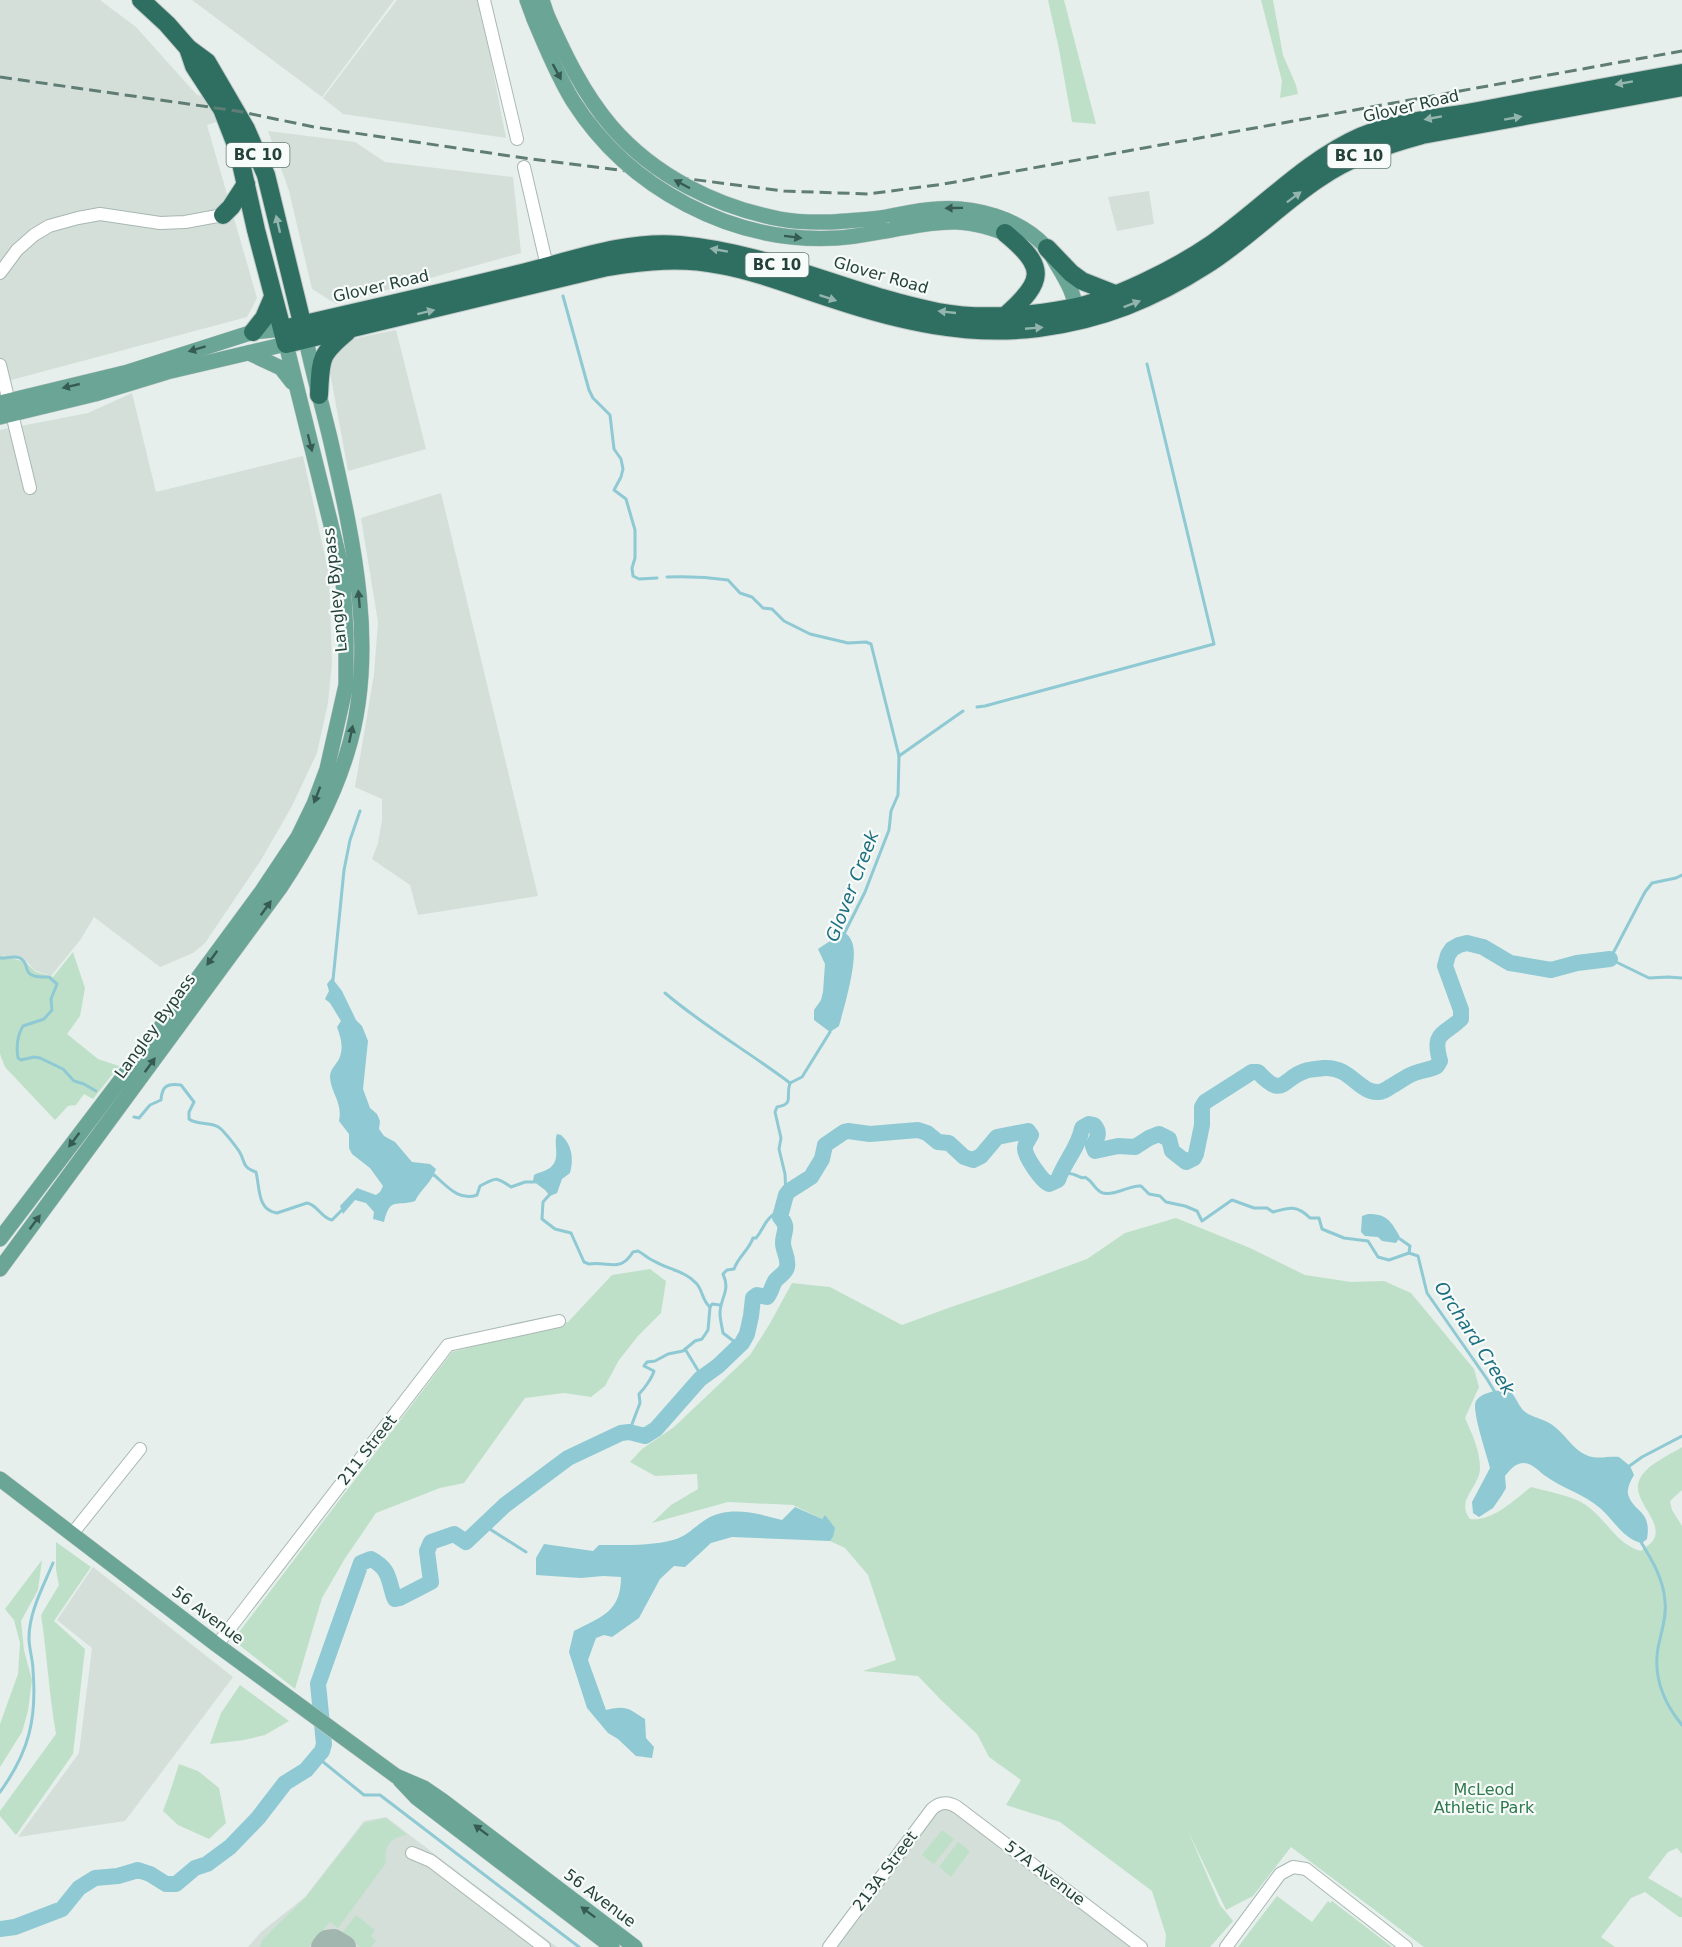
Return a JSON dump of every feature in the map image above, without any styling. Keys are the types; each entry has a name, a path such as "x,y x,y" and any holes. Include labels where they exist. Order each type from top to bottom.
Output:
{"highway":[{"name":"Langley Bypass","path":"141,0 188,48 207,62 255,146 266,175 305,332"},
{"name":"Langley Bypass","path":"188,48 194,66 222,109 238,150 284,337"},
{"name":"Glover Road","path":"284,337 607,267 643,261 675,260 718,264 759,274 880,314 939,327 1002,330 1036,328 1167,270 1211,245 1310,167 1363,136 1418,121 1682,73"},
{"name":"Glover Road","path":"348,322 604,250 641,245 675,244 720,249 941,312 1005,316 1074,312 1098,317 1144,300 1207,265 1318,179 1354,158 1388,144 1422,135 1682,87"},
{"path":"223,215 246,184"},
{"path":"223,215 232,217 256,230"},
{"path":"1005,233 1024,249 1034,264 1036,272 1030,292 1005,316"},
{"path":"1047,248 1082,281 1115,294"},
{"path":"291,281 313,306 348,322 326,351 321,365 319,394"},
{"path":"253,332 264,318 273,297"}],"main road":[{"path":"527,0 541,17 568,64 612,127 642,156 672,178 730,206 781,219 842,222 935,209 965,208 998,217 1011,222 1047,248 1069,285 1074,312"},
{"path":"542,0 541,17 554,68 574,102 603,141 633,169 681,202 740,227 798,238 838,238 930,223 957,221 983,224 1022,240 1044,258 1074,312"},
{"name":"Glover Road","path":"5,409 253,332 284,337"},
{"name":"Langley Bypass","path":"0,1269 280,888 314,834 330,800 347,753 360,686 361,626 347,518 305,332"},
{"name":"Langley Bypass","path":"0,1239 176,1008 272,877 298,837 327,769 347,677 343,579 334,534 284,337"},
{"name":"Glover Road","path":"5,409 94,394 167,372 249,353 284,337"},
{"path":"249,353 281,368 296,387"},
{"name":"56 Avenue","path":"0,1479 217,1645 396,1776 417,1798 612,1947"},
{"name":"56 Avenue","path":"396,1776 424,1788 443,1801 635,1947"},
{"path":"513,1872 528,1865"}],"street":[{"path":"484,0 517,139"},
{"path":"524,167 547,267"},
{"path":"0,273 17,249 34,235 49,226 78,218 100,214 169,223 223,215"},
{"path":"0,365 5,409 30,488"},
{"name":"211 Street","path":"217,1645 448,1345 559,1321"},
{"path":"72,1534 140,1449"},
{"name":"213A Street","path":"829,1947 932,1809 941,1803 946,1803"},
{"name":"57A Avenue","path":"946,1803 957,1807 1141,1947"},
{"path":"412,1853 431,1861 544,1947"},
{"path":"1226,1947 1280,1874 1293,1867 1306,1869 1406,1947"}],"shaded area":[{"path":"0,0 100,0 136,27 197,95 208,97 217,113 216,122 207,125 257,298 247,317 0,383"},
{"path":"192,0 394,0 322,97"},
{"path":"397,0 477,0 484,24 506,138 343,114 323,98"},
{"path":"268,131 355,142 385,162 513,177 521,253 336,304 312,289 289,191"},
{"path":"1149,191 1154,224 1117,231 1108,197"},
{"path":"396,330 426,449 348,471 329,367 347,340"},
{"path":"132,393 156,492 303,456 329,575 332,663 328,703 317,753 292,806 261,860 205,943 193,953 160,967 94,917 81,939 51,976 36,971 24,959 0,955 0,430 88,413"},
{"path":"441,493 538,896 418,915 410,885 372,859 378,843 382,820 382,799 355,787 374,674 378,622 361,518"},
{"path":"93,1567 233,1677 125,1821 18,1837 79,1753 92,1648 57,1620"},
{"path":"946,1802 1141,1947 833,1947"},
{"path":"386,1817 557,1947 248,1947 261,1932 305,1897 364,1821"}],"green space":[{"path":"1048,0 1064,0 1096,124 1072,122"},
{"path":"1261,0 1273,0 1283,55 1298,94 1280,98 1282,81"},
{"path":"73,952 85,988 80,1016 67,1034 98,1059 119,1066 93,1099 84,1094 76,1105 68,1106 55,1120 5,1067 0,1054 0,955 25,962 36,972 53,977"},
{"name":"McLeod Athletic Park","path":"1176,1218 1250,1248 1305,1275 1351,1282 1384,1281 1411,1293 1474,1369 1479,1387 1465,1418 1480,1461 1479,1475 1465,1506 1470,1519 1494,1514 1531,1487 1567,1496 1586,1505 1618,1538 1641,1551 1652,1542 1655,1527 1640,1496 1639,1481 1646,1470 1682,1447 1682,1490 1670,1501 1672,1510 1682,1526 1682,1854 1677,1848 1668,1852 1648,1878 1682,1898 1682,1917 1645,1892 1631,1898 1601,1937 1615,1947 1424,1947 1291,1847 1253,1896 1226,1910 1188,1831 1220,1905 1233,1921 1210,1947 1165,1947 1166,1935 1152,1891 1060,1822 1006,1805 1021,1780 989,1757 977,1734 918,1676 863,1671 896,1660 868,1575 845,1548 830,1541 833,1537 825,1515 822,1519 793,1505 728,1502 652,1523 671,1505 698,1489 697,1474 655,1476 630,1462 642,1449 674,1427 750,1355 792,1283 830,1287 902,1325 1087,1259 1125,1233"},
{"path":"650,1269 666,1281 661,1313 638,1336 619,1360 605,1386 591,1397 564,1393 525,1398 464,1483 440,1488 376,1513 344,1560 322,1598 295,1689 233,1640 452,1352 568,1322 612,1275"},
{"path":"56,1542 91,1567 54,1621 85,1649 73,1754 16,1835 0,1816 0,1811 56,1734 41,1615 59,1585 56,1570"},
{"path":"42,1560 38,1590 21,1621 24,1650 32,1680 28,1711 22,1732 0,1767 0,1724 18,1674 20,1643 14,1620 5,1609"},
{"path":"240,1685 289,1721 265,1735 210,1744 221,1713"},
{"path":"179,1764 198,1771 219,1788 226,1823 209,1839 178,1825 163,1811"},
{"path":"386,1818 407,1835 396,1838 389,1844 386,1863 338,1928 330,1922 309,1947 260,1947 262,1940 306,1897 364,1823"},
{"path":"942,1830 954,1839 934,1864 922,1855"},
{"path":"958,1842 970,1851 951,1877 939,1867"},
{"path":"1277,1896 1312,1922 1328,1901 1330,1903 1332,1901 1392,1947 1238,1947"},
{"path":"356,1915 375,1930 371,1936 376,1941 371,1947 360,1947 342,1933"}],"water":[{"path":"834,928 851,939 854,959 839,1026 830,1032 814,1020 814,1010 823,992 825,964 818,949 830,941"},
{"path":"332,978 342,991 356,1020 362,1026 368,1041 363,1089 370,1108 377,1114 380,1121 379,1129 384,1136 395,1142 412,1162 430,1164 436,1169 415,1201 392,1206 384,1222 373,1219 374,1212 366,1203 355,1200 343,1214 340,1206 357,1188 376,1195 383,1186 370,1168 352,1154 349,1148 349,1134 339,1121 338,1103 330,1076 339,1059 342,1047 337,1027 341,1021 325,999 329,991 327,984"},
{"path":"557,1134 568,1143 572,1163 570,1173 562,1179 557,1193 550,1196 533,1181 534,1175 547,1170 556,1160"},
{"path":"1380,1215 1391,1223 1400,1237 1396,1243 1382,1241 1378,1237 1365,1236 1361,1232 1362,1216"},
{"path":"1502,1390 1512,1393 1525,1412 1556,1427 1572,1445 1586,1455 1619,1457 1630,1466 1634,1475 1628,1494 1630,1500 1645,1517 1648,1529 1647,1539 1642,1543 1630,1538 1594,1503 1527,1463 1515,1466 1505,1476 1506,1488 1493,1508 1479,1517 1473,1513 1472,1502 1490,1468 1477,1423 1476,1401 1484,1394"},
{"path":"795,1507 822,1519 825,1515 835,1528 830,1541 732,1537 711,1543 685,1567 674,1566 660,1579 639,1618 612,1637 604,1635 596,1638 588,1660 606,1710 627,1708 645,1719 646,1738 654,1747 652,1758 636,1756 608,1733 587,1708 569,1652 574,1631 601,1617 613,1606 620,1589 621,1577 581,1578 536,1575 536,1558 544,1544 593,1551 599,1545 665,1542 678,1539 714,1515 742,1512 782,1520"}],"waterway":[{"name":"Glover Creek","path":"563,296 589,390 593,398 610,415 614,449 621,459 623,469 614,490 626,499 635,530 633,576 639,579 657,578"},
{"path":"977,707 1214,644 1147,364"},
{"name":"Glover Creek","path":"667,577 728,580 740,593 752,597 763,608 772,609 784,621 810,634 848,643 871,644 899,756 898,795 891,811 889,830 865,892 844,934"},
{"path":"899,756 963,711"},
{"path":"333,980 344,870 350,840 360,811"},
{"path":"1682,875 1652,883 1610,959 1649,978 1682,978"},
{"path":"0,1929 15,1927 62,1909 79,1888 95,1878 118,1876 138,1870 166,1884 176,1884 195,1868 207,1864 230,1847 258,1818 285,1783 306,1770 322,1751 324,1744 318,1684 361,1563 371,1559 382,1567 395,1599 400,1598 431,1582 427,1551 431,1542 454,1534 466,1542 505,1505 568,1458 621,1433 629,1432 645,1436 656,1429 700,1379 718,1366 742,1343 747,1334 753,1298 757,1295 767,1297 775,1281 787,1267 783,1243 785,1227 780,1217 786,1195 811,1177 822,1159 825,1145 844,1132 870,1134 918,1130 927,1133 938,1142 949,1143 964,1157 973,1160 981,1156 997,1137 1028,1131 1031,1135 1025,1146 1025,1152 1038,1173 1049,1184 1058,1180 1078,1142 1082,1128 1089,1124 1094,1125 1097,1131 1098,1136 1093,1146 1095,1151 1118,1146 1135,1147 1159,1134 1169,1139 1172,1151 1186,1162 1194,1158 1196,1154 1202,1125 1202,1107 1205,1102 1252,1072 1258,1072 1273,1085 1278,1086 1305,1071 1333,1068 1348,1075 1365,1088 1381,1092 1412,1074 1437,1066 1440,1061 1438,1039 1461,1019 1461,1010 1445,966 1448,955 1459,945 1467,943 1483,947 1510,963 1551,970 1577,963 1610,959"},
{"path":"0,958 20,958 26,964 29,973 39,977 49,977 57,984 51,999 52,1010 44,1019 23,1026 18,1041 18,1058 21,1060 40,1058 63,1069 74,1081 96,1091"},
{"path":"665,993 790,1083"},
{"name":"Glover Creek","path":"790,1083 802,1077 830,1032 830,1028"},
{"name":"Glover Creek","path":"786,1195 785,1174 779,1149 781,1138 775,1112 777,1107 788,1102 790,1083"},
{"path":"134,1117 139,1118 150,1105 161,1100 166,1086 181,1085 194,1102 189,1112 189,1119 218,1127 226,1134 239,1151 246,1166 256,1172 260,1197 266,1208 277,1213 307,1203 332,1220 343,1209"},
{"name":"Orchard Creek","path":"1058,1180 1069,1174 1085,1177 1099,1191 1108,1194 1141,1186 1149,1194 1160,1196 1166,1202 1197,1211 1202,1221 1232,1200 1254,1208 1267,1208 1273,1212 1289,1208 1297,1209 1310,1218 1319,1218 1322,1229 1344,1238 1368,1241 1378,1257 1389,1260 1409,1253 1418,1256 1427,1293 1496,1394"},
{"path":"431,1175 453,1191 470,1197 477,1195 480,1186 493,1180 499,1180 511,1187 525,1182 535,1182"},
{"path":"551,1193 543,1202 542,1219 555,1229 571,1233 584,1262 619,1264 633,1252 638,1251 692,1279 710,1307"},
{"path":"740,1346 723,1333 720,1313 726,1290 723,1274 727,1270 734,1269 753,1238 761,1232 770,1217 774,1214 780,1217"},
{"path":"1400,1239 1410,1246 1409,1253"},
{"path":"710,1307 712,1304 720,1305"},
{"path":"629,1432 640,1403 639,1394 654,1371 644,1366 647,1362 683,1351 695,1341 702,1339 708,1330 710,1307"},
{"path":"685,1349 699,1372 700,1379"},
{"name":"Orchard Creek","path":"1628,1467 1682,1436"},
{"path":"485,1526 526,1552"},
{"path":"1641,1542 1657,1570 1664,1594 1665,1613 1657,1659 1661,1689 1682,1725"},
{"path":"0,1792 18,1763 29,1734 34,1704 33,1666 29,1642 31,1619 53,1563"},
{"path":"317,1757 364,1795 380,1795 579,1947"}],"taxiway":[{"path":"323,1947 327,1942 334,1941 344,1947"}],"railway":[{"path":"0,77 237,111 314,127 524,158 784,191 868,194 944,184 1682,51"}]}
